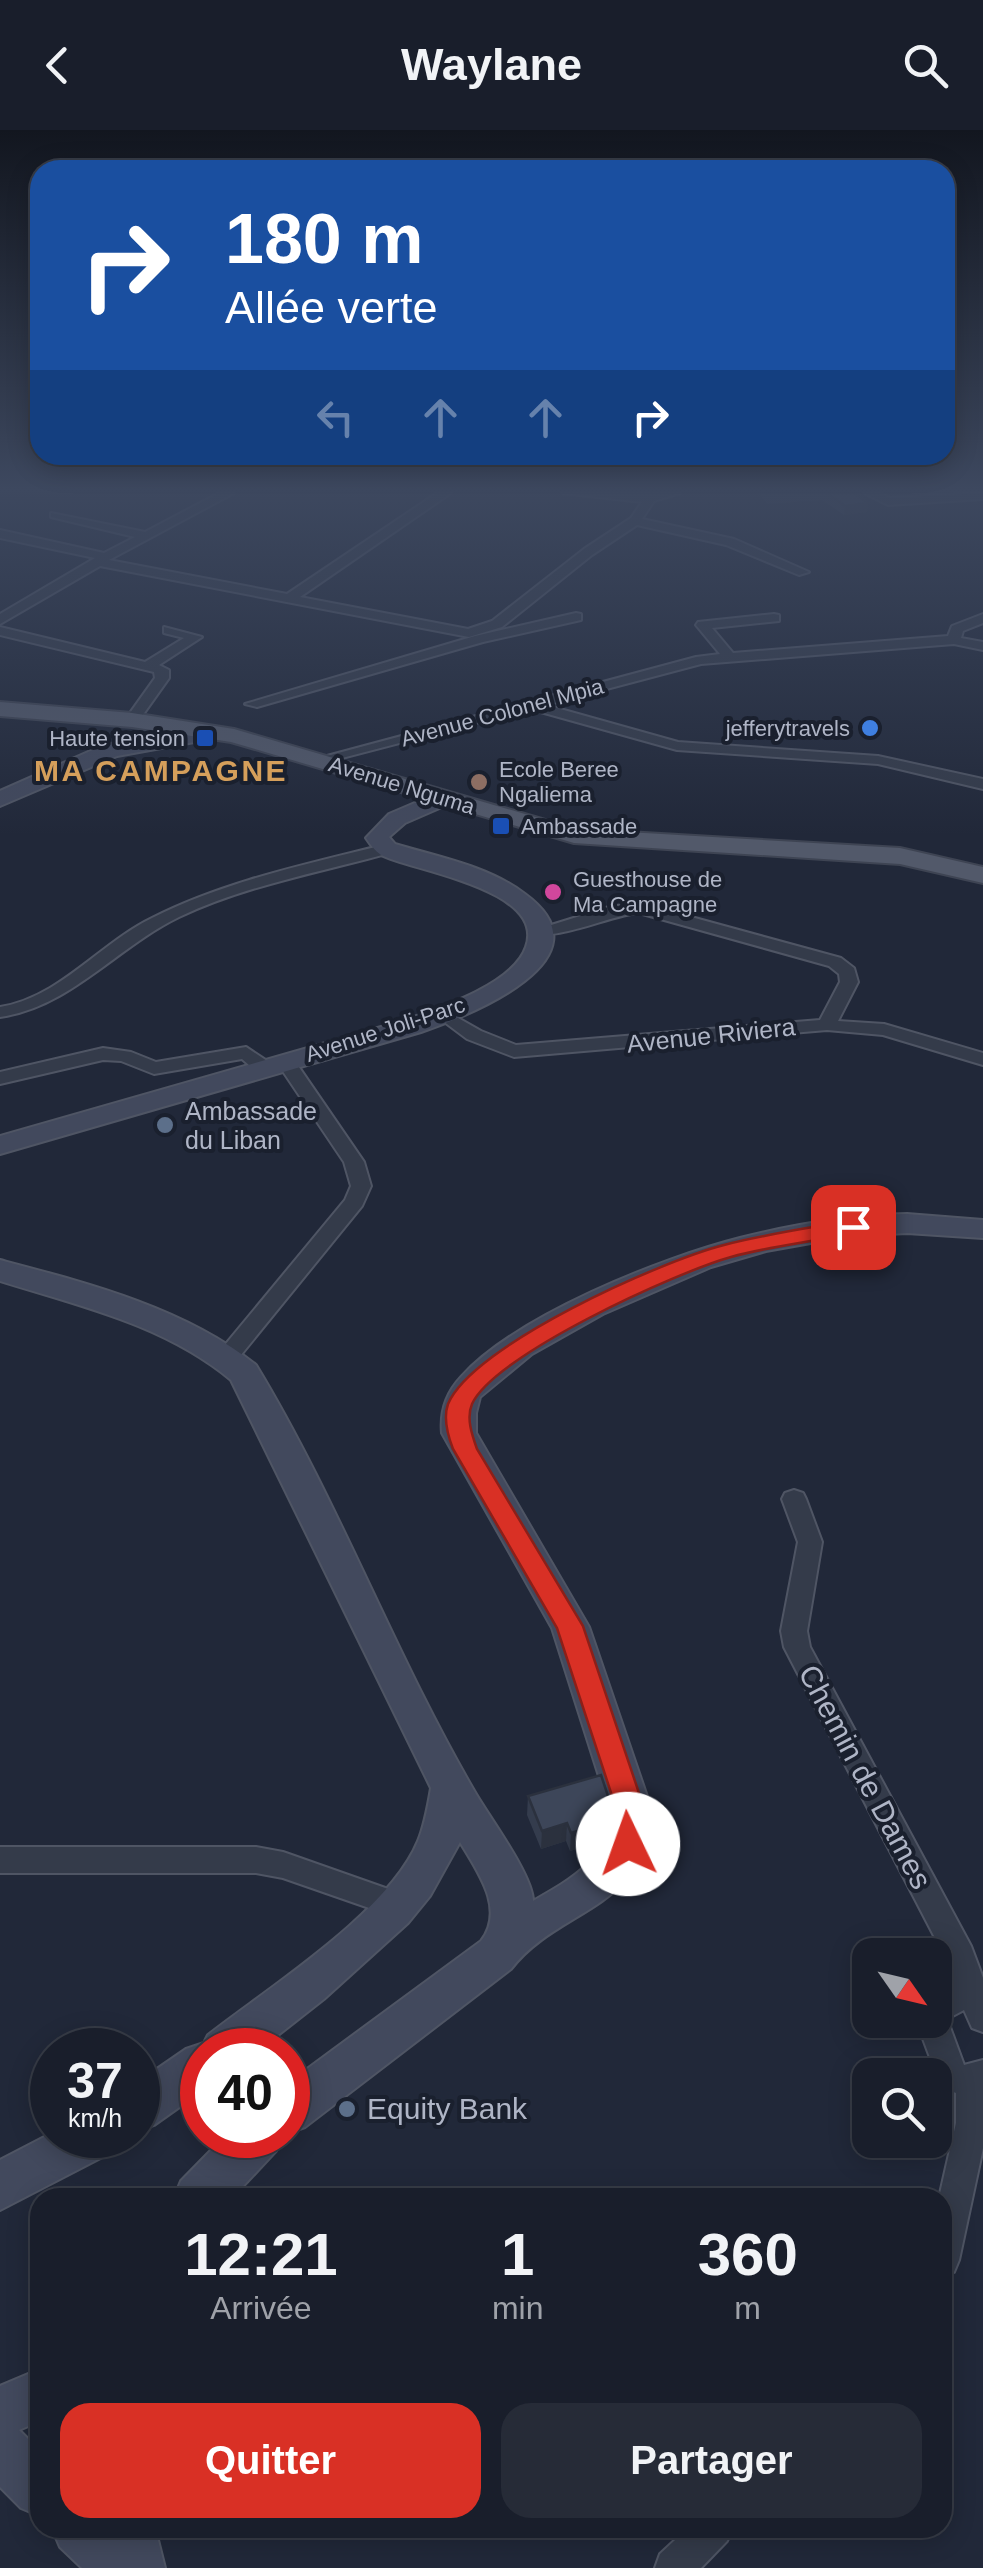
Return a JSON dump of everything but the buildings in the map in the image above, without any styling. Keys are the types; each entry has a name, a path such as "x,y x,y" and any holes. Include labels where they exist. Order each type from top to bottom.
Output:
{"main road":[{"name":"Avenue Nguma","path":"0,709 132,720 215,732 574,836 900,856 983,876"}],"street":[{"path":"0,620 22,607"},
{"path":"327,607 475,636 518,607"},
{"path":"252,704 475,636 576,617"},
{"path":"729,657 703,624 774,618"},
{"path":"954,640 956,629 983,618"},
{"path":"148,666 194,637 168,630"},
{"path":"0,631 148,666 164,674 132,720"},
{"name":"Avenue Colonel Mpia","path":"319,760 674,666 729,657 954,640 983,646"},
{"path":"532,705 677,746 878,760 983,784"},
{"path":"0,799 112,750 215,732"},
{"path":"390,782 401,798 399,818"},
{"path":"443,798 399,818 377,834 379,843 500,888 521,902 541,931 559,930 619,909 640,908 836,962 848,972 849,982 827,1025"},
{"path":"0,1012 36,1004 110,950 170,916 219,897 388,849"},
{"name":"Avenue Joli-Parc","path":"0,1145 444,1015 512,979 532,958 541,931"},
{"name":"Avenue Riviera","path":"444,1015 498,1047 530,1052 827,1025 884,1030 983,1059"},
{"path":"0,1078 103,1054 124,1056 154,1068 246,1053 274,1064 354,1162 360,1186 355,1202 228,1356"},
{"path":"511,1916 582,1892 608,1870 628,1844 632,1814 570,1626 459,1433 456,1418 465,1394 509,1353 666,1272 728,1251 853,1227 916,1224 983,1228"},
{"path":"0,1270 187,1334 228,1356 257,1394 511,1916 496,1955 310,2094"},
{"name":"Chemin de Dames","path":"794,1499 810,1542 794,1631 798,1647 960,1956 978,2004"},
{"path":"251,2028 398,1906 434,1854 444,1828 451,1788"},
{"path":"0,1860 256,1860 398,1906"},
{"path":"952,2007 978,2004"},
{"path":"938,2038 952,2076 978,2079 952,2214"},
{"path":"0,2186 53,2158"},
{"path":"208,2188 237,2158"},
{"path":"0,2412 30,2399"},
{"path":"0,2449 30,2479"},
{"path":"89,2538 122,2568"},
{"path":"130,2538 137,2568"},
{"path":"674,2568 704,2538"}],"place":[{"name":"jefferytravels","path":"870,728"},
{"name":"Haute tension","path":"205,738"},
{"name":"Ecole Beree Ngaliema","path":"479,782"},
{"name":"Ambassade","path":"501,826"},
{"name":"Guesthouse de Ma Campagne","path":"553,892"},
{"name":"Ambassade du Liban","path":"165,1125"},
{"name":"Equity Bank","path":"347,2109"}],"district":[{"name":"MA CAMPAGNE","path":"161,771"}],"route":[{"path":"628,1844 632,1814 570,1626 466,1449 456,1418 458,1407 475,1381 509,1353 666,1272 755,1244 853,1227"}]}
